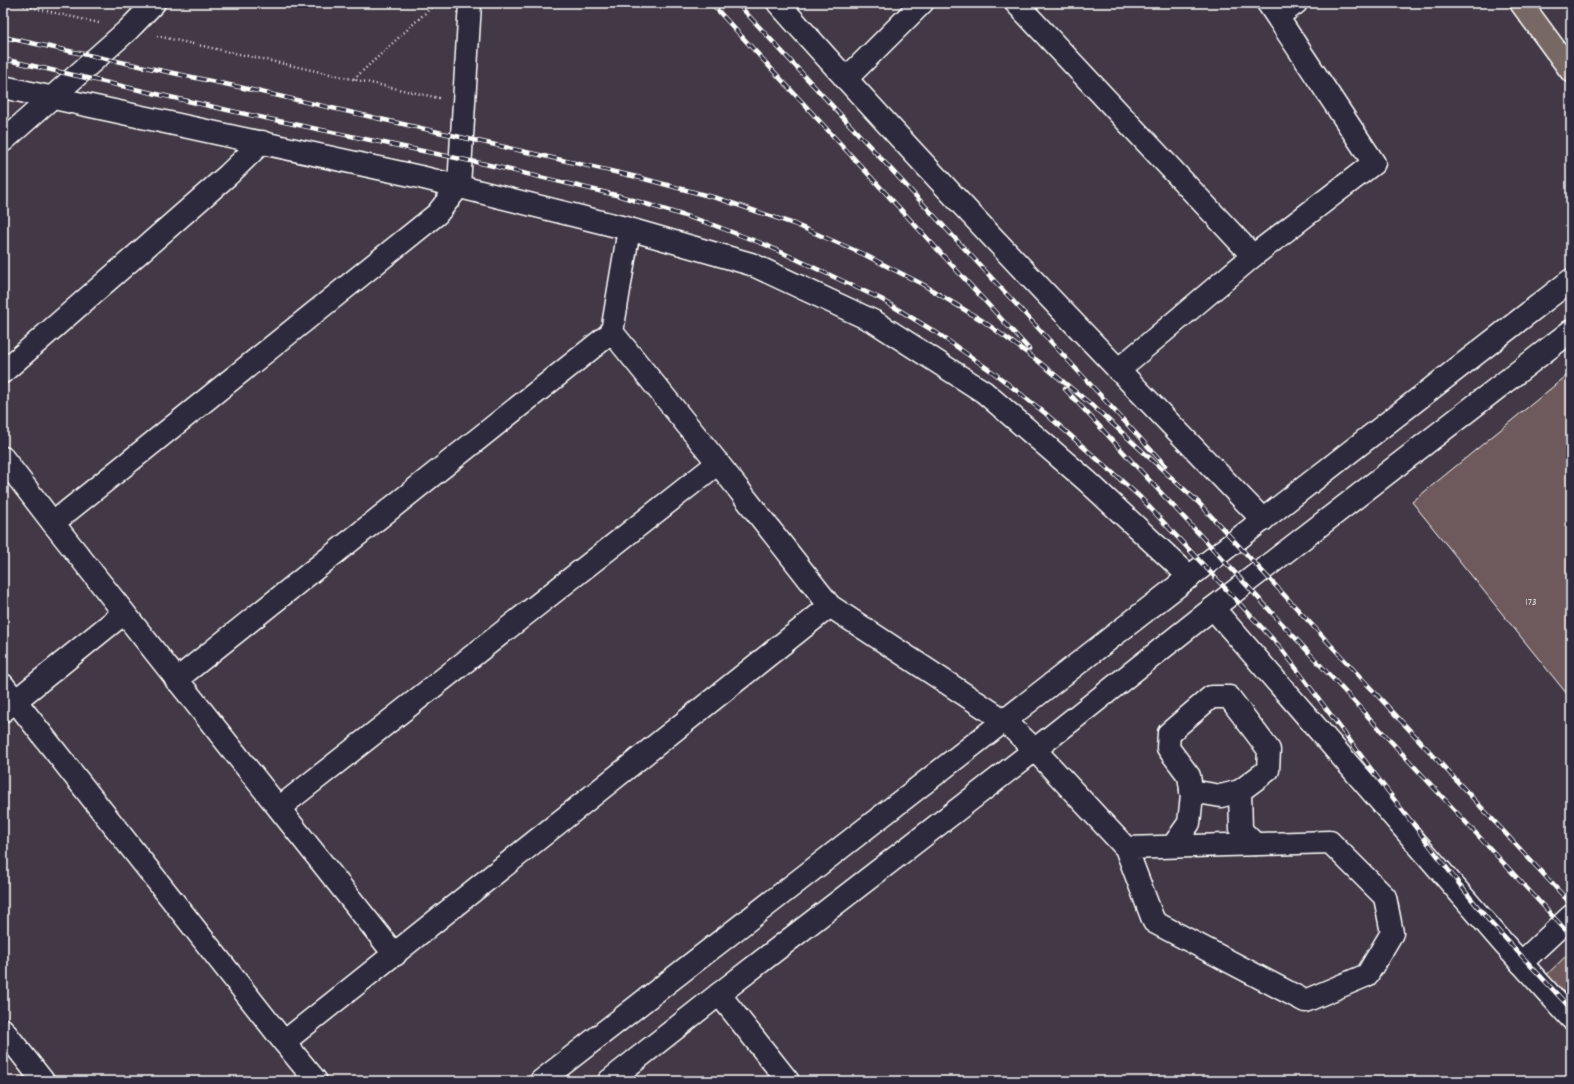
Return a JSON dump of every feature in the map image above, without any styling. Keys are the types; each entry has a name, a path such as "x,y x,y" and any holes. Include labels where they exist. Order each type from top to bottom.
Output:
{"highway":[{"path":"1521,3 1571,71"}],"street":[{"path":"3,141 129,29 154,3"},
{"path":"53,523 437,214 459,186 470,3"},
{"path":"778,3 846,79 1118,370 1263,520"},
{"path":"846,79 922,3"},
{"path":"1016,3 1253,256"},
{"path":"1118,370 1253,256 1374,163 1273,9 1296,3"},
{"path":"3,87 262,142 459,186 629,229 751,264 875,322 984,392 1087,481 1190,577"},
{"path":"3,372 228,175 262,142"},
{"path":"176,680 612,332 629,229"},
{"path":"541,1081 1571,280"},
{"path":"609,1081 719,994 1035,750 1213,608 1571,331"},
{"path":"612,332 718,463 830,606 1004,721 1035,750 1126,848 1154,922 1305,1001 1367,975 1392,933 1385,897 1330,842 1126,848"},
{"path":"3,458 176,680 395,955"},
{"path":"279,808 718,463"},
{"path":"284,1042 395,955 830,606"},
{"path":"1213,608 1521,963 1571,1018"},
{"path":"124,613 7,699 316,1081"},
{"path":"1173,846 1189,823 1191,791 1188,776 1168,748 1169,733 1211,697 1230,697 1269,750 1268,770 1240,791 1221,796 1191,791"},
{"path":"1240,791 1241,830 1255,844"},
{"path":"1521,963 1571,916"},
{"path":"719,994 788,1081"},
{"path":"3,1030 43,1081"}],"path":[{"path":"12,3 464,103"},
{"path":"354,79 436,3"}],"building":[{"path":"1571,372 1571,699 1412,502"},
{"path":"1571,951 1571,1020 1537,984"}],"railway":[{"path":"711,3 1029,349"},
{"path":"737,3 1165,465"},
{"path":"3,37 239,87 637,177 720,199 794,224 863,254 922,284 983,321 1038,361 1093,406 1198,502 1571,904"},
{"path":"3,59 236,112 485,164 620,196 708,223 766,245 881,299 937,333 994,373 1045,413 1140,497 1281,648 1460,885 1490,922 1571,1009"},
{"path":"1065,389 1571,936"}]}
